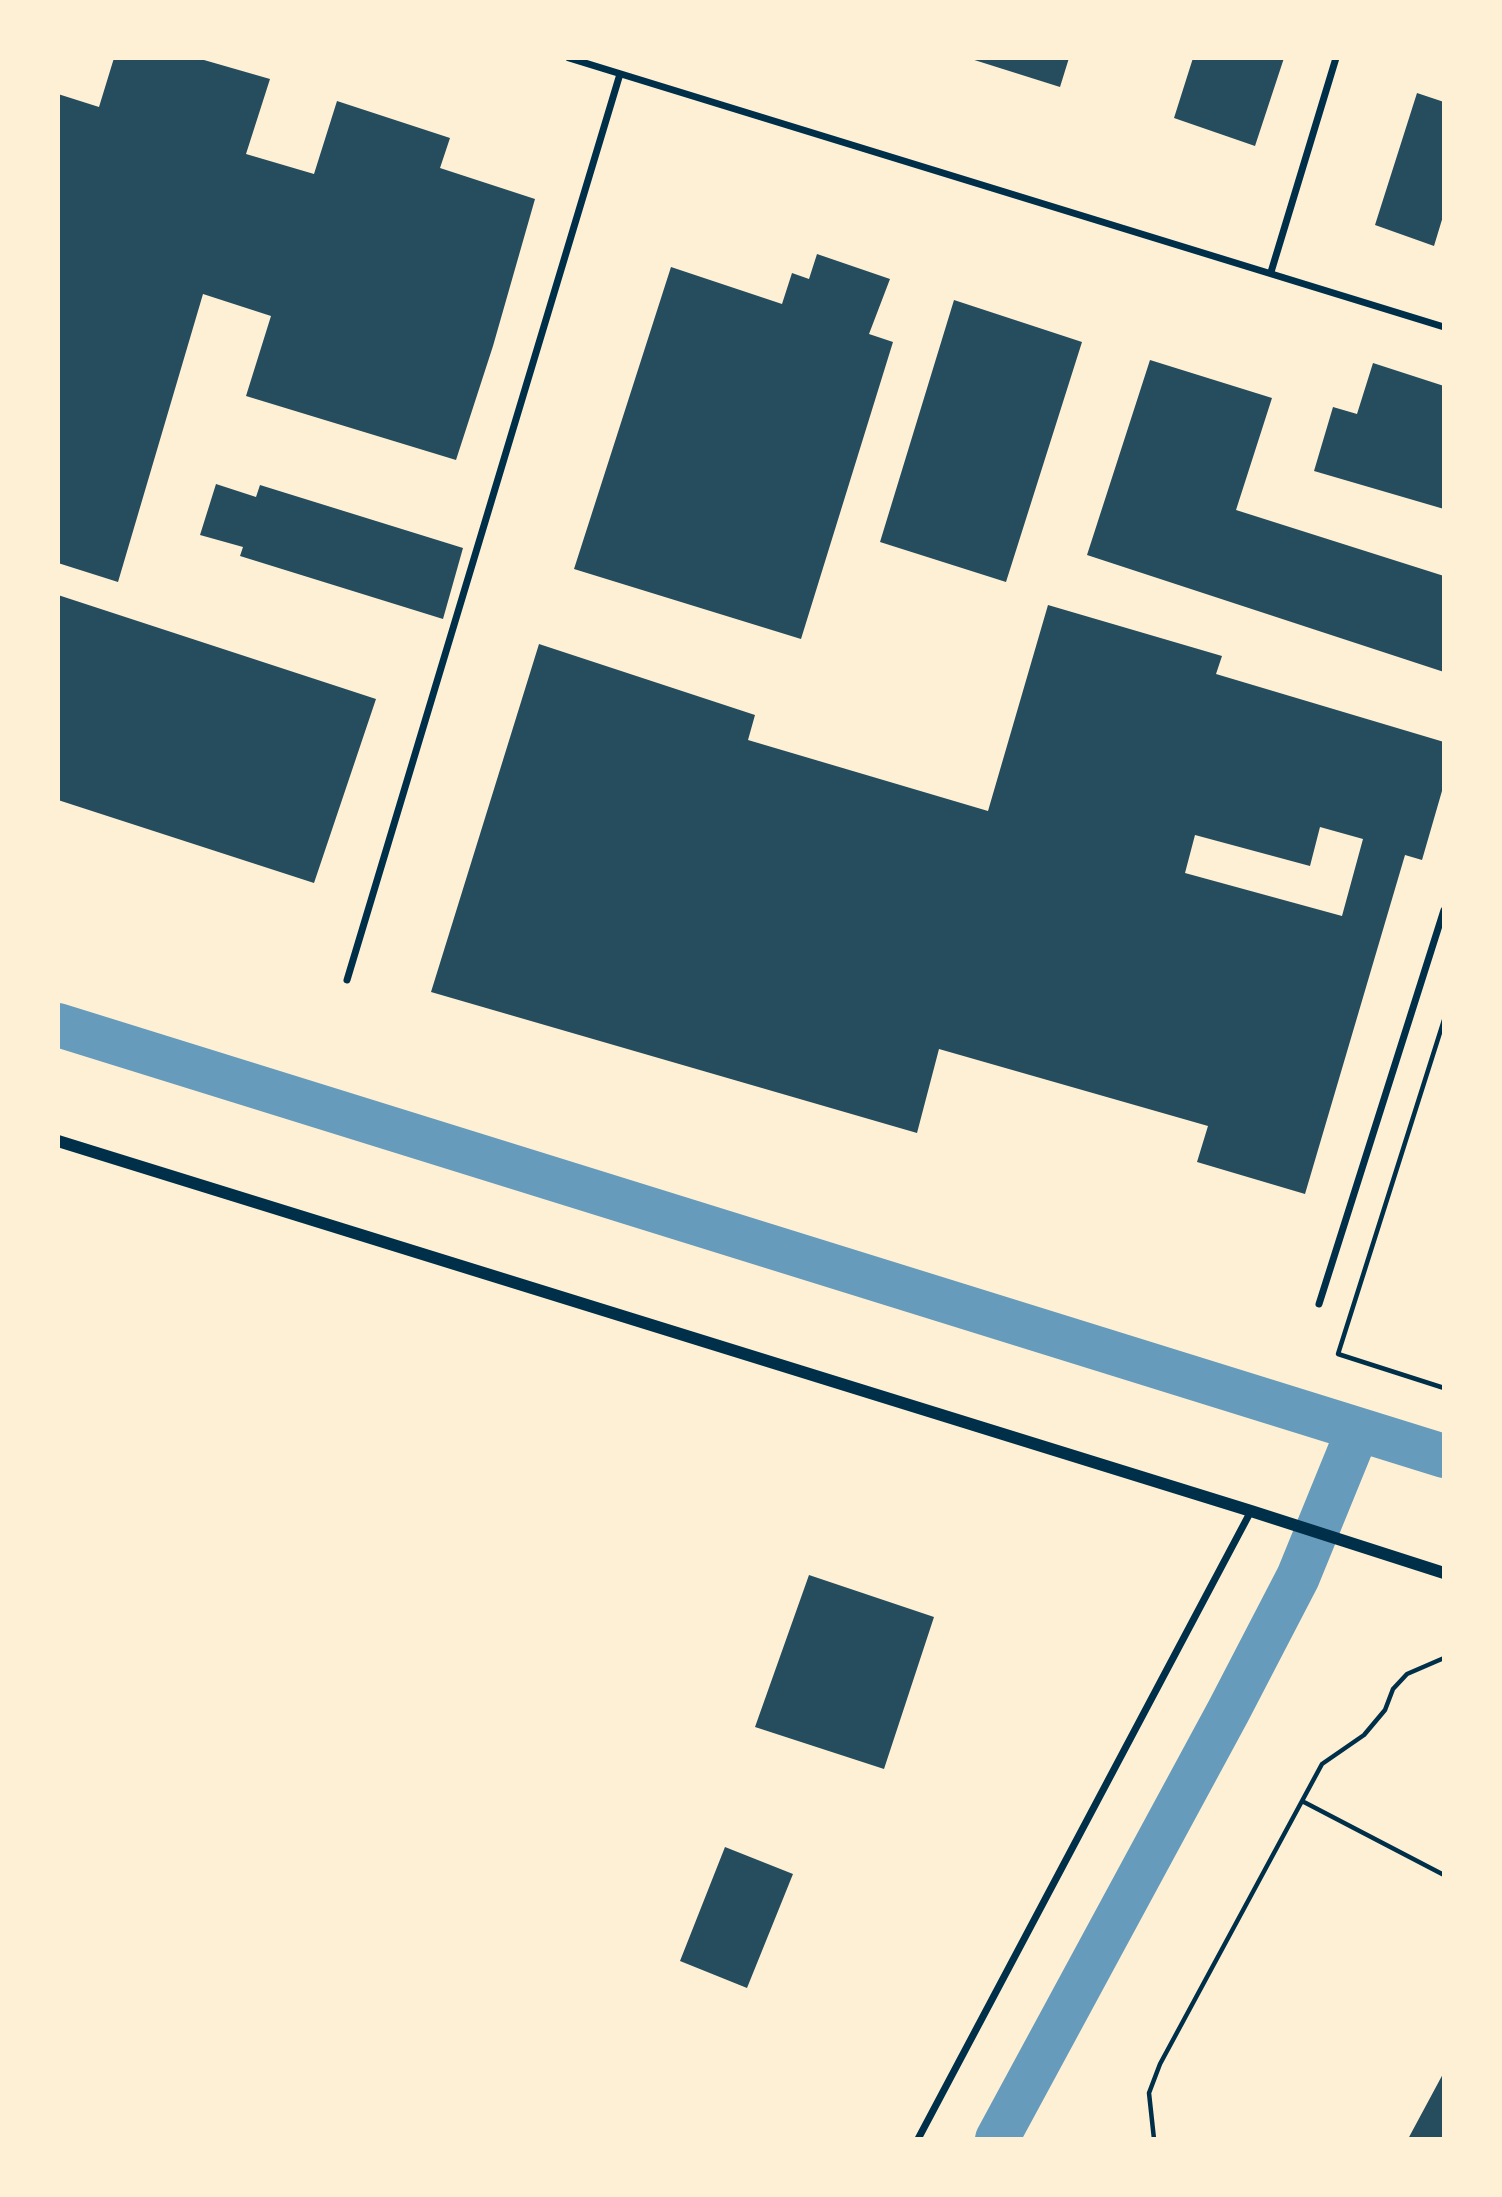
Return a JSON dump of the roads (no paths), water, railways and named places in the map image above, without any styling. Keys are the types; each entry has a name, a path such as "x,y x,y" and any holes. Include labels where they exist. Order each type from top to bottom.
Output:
{"street":[{"path":"569,58 1444,327"},
{"path":"1271,272 1336,58"},
{"path":"347,980 620,74"},
{"path":"1319,1304 1444,910"},
{"path":"58,1141 1444,1573"},
{"path":"918,2139 1251,1511"}],"waterway":[{"path":"58,1025 1444,1456"},
{"path":"997,2139 1298,1577 1358,1430"}]}
